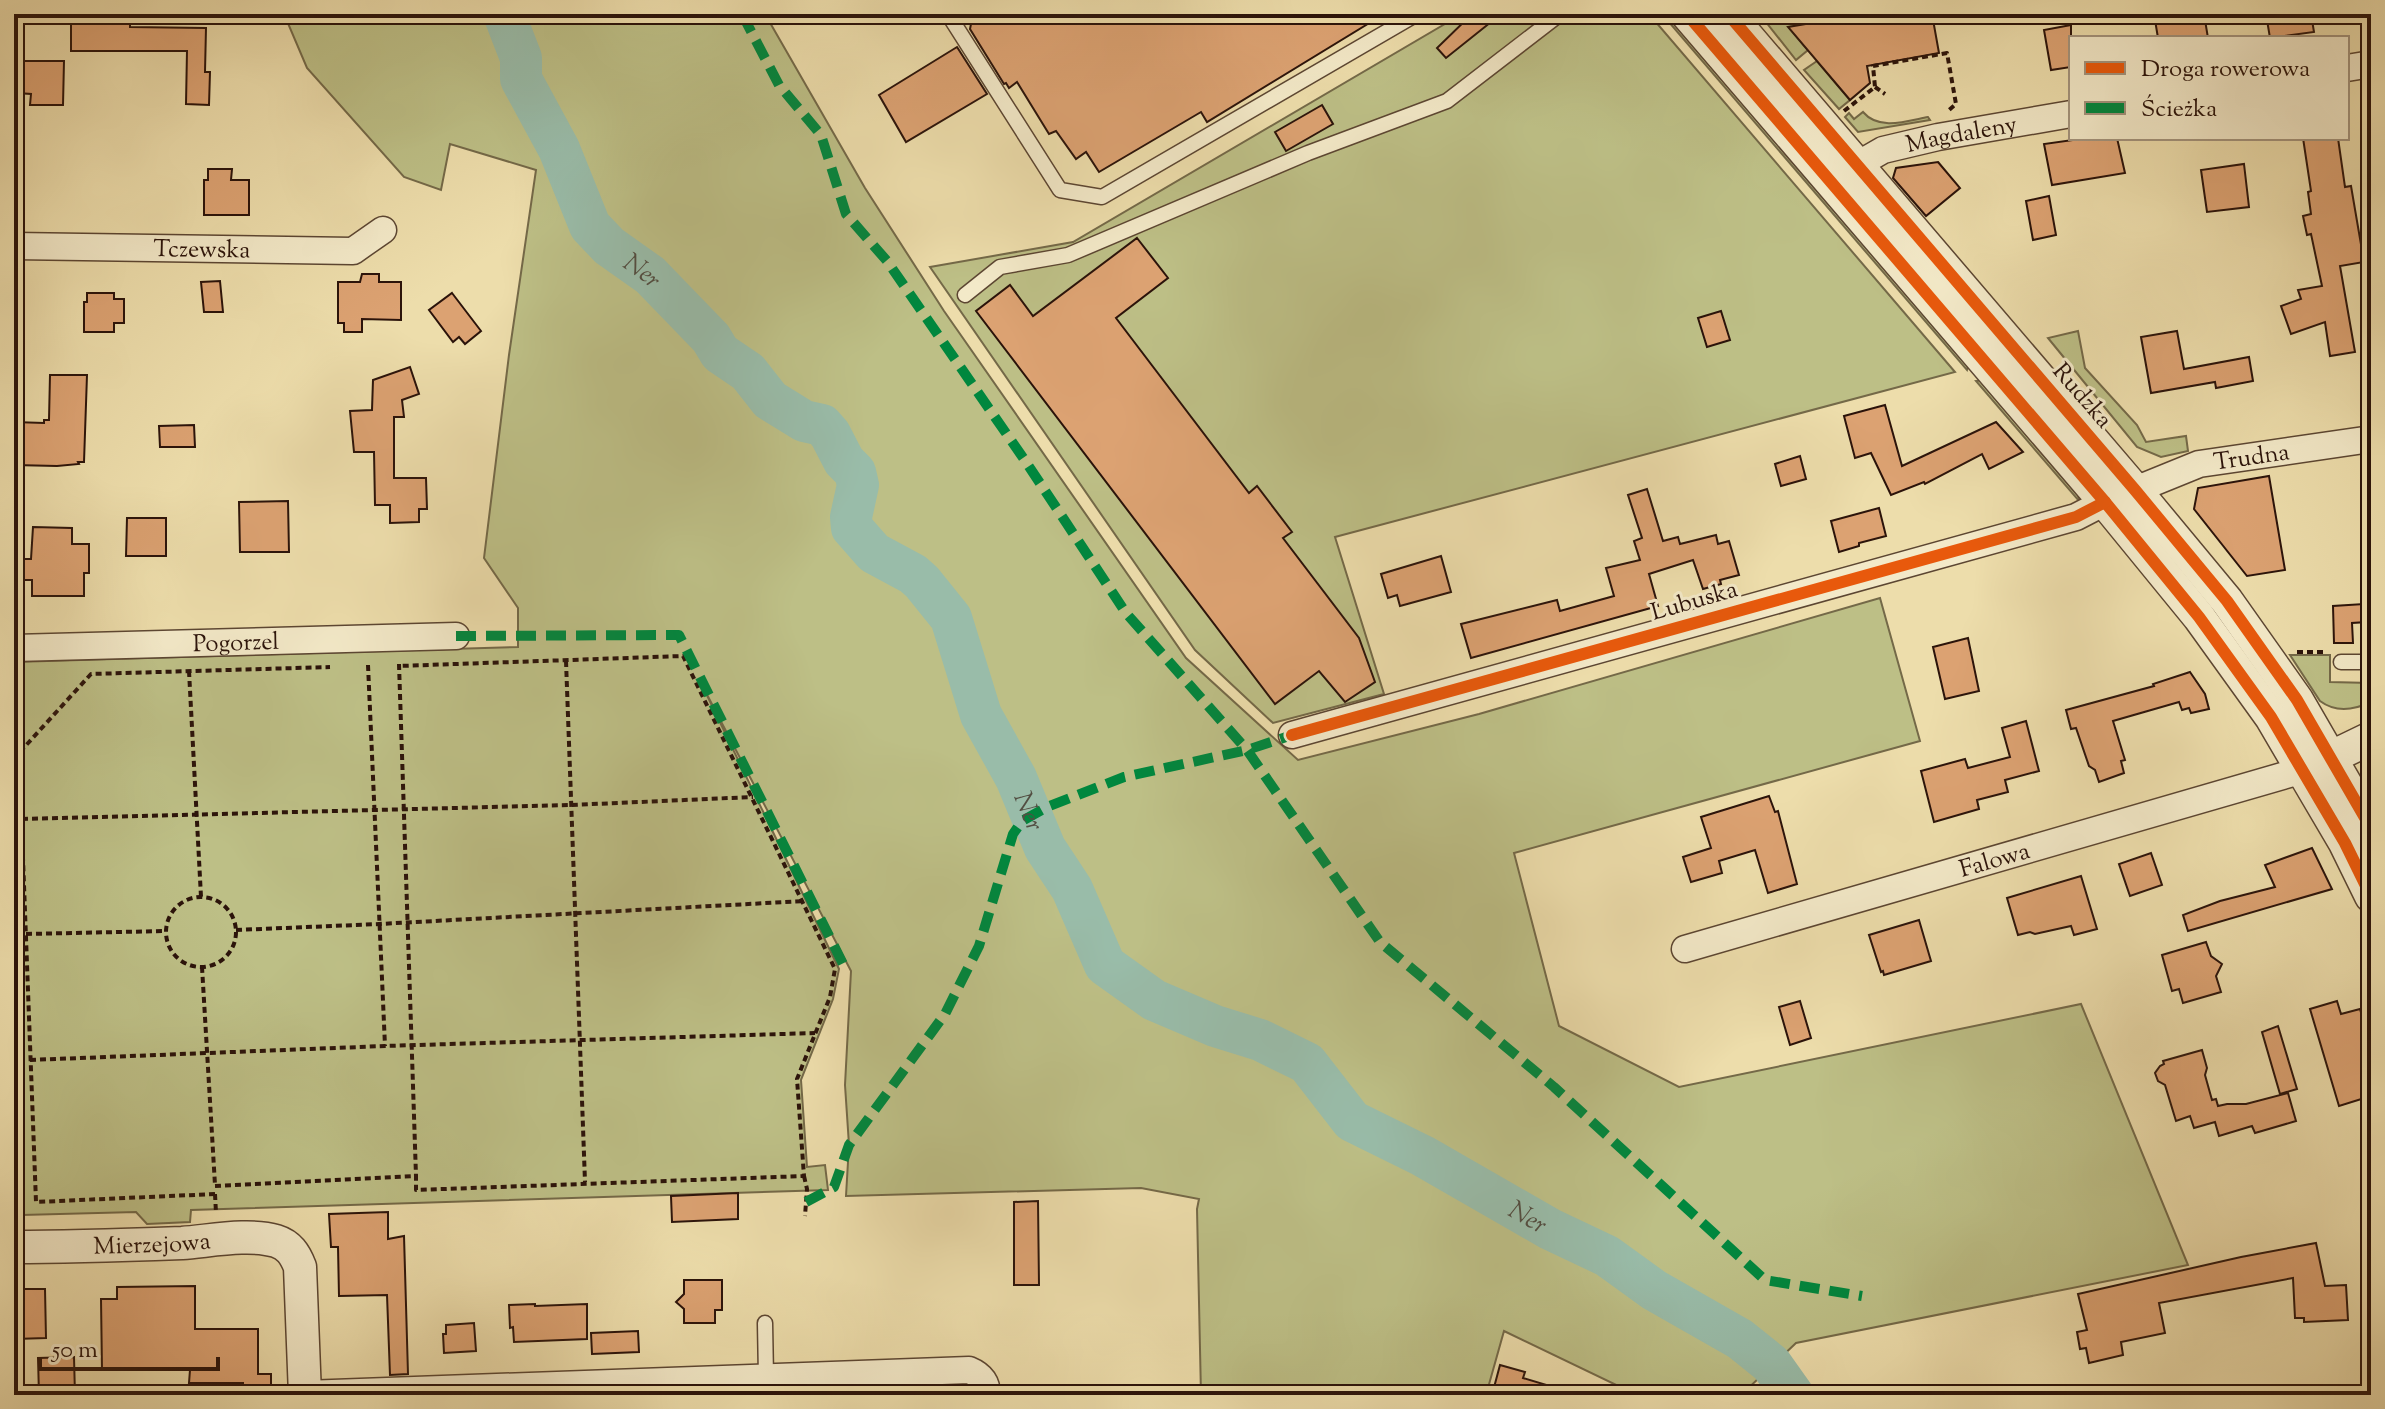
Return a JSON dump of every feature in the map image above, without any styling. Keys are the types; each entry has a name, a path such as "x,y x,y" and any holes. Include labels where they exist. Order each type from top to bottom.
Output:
{"street":[{"name":"Rudzka","path":"1687,14 2163,571 2271,717 2318,764 2371,828"},
{"name":"Rudzka","path":"1728,14 2227,601 2297,700 2345,843 2371,896"},
{"path":"2349,68 2371,64"},
{"name":"Magdaleny","path":"1857,165 1883,150 1938,137 2069,114"},
{"name":"Tczewska","path":"14,246 353,251 383,230"},
{"name":"Trudna","path":"2135,490 2199,464 2371,439"},
{"name":"Lubuska","path":"1292,735 2076,517 2105,502"},
{"name":"Pogorzel","path":"14,648 456,636"},
{"path":"2318,764 2371,738"},
{"name":"Falowa","path":"1685,949 2318,764"},
{"name":"Mierzejowa","path":"14,1247 268,1239 280,1242 296,1256 301,1279 305,1394"},
{"path":"305,1394 650,1388 766,1377 969,1370 983,1380 987,1395"}],"lane":[{"path":"948,14 1060,190 1102,197 1417,14"},
{"path":"965,295 1000,267 1068,255 1308,153 1447,101 1560,14"},
{"path":"2341,662 2371,662"},
{"path":"765,1323 766,1377"}],"path":[{"path":"1885,94 1875,87 1873,66 1947,53 1956,104 1941,117"},
{"path":"1853,104 1875,87"},
{"path":"397,637 416,1190 804,1176"},
{"path":"399,666 683,656 835,969 830,997 797,1079 807,1189 805,1216"},
{"path":"566,661 585,1183"},
{"path":"368,665 385,1046"},
{"path":"215,1194 36,1202 19,753 91,674 339,666"},
{"path":"189,671 201,897"},
{"path":"22,819 571,805 753,797"},
{"path":"201,897 223,905 231,915 236,930 234,942 225,957 202,967 177,958 168,943 166,931 171,914 179,905 201,897"},
{"path":"236,930 804,901"},
{"path":"26,934 166,931"},
{"path":"202,967 218,1240"},
{"path":"30,1060 815,1033"},
{"path":"215,1186 416,1176"}],"green space":[{"path":"284,14 765,14 865,188 944,311 1186,658 1298,760 1479,714 1880,598 1920,741 1514,853 1559,1026 1679,1087 2081,1004 2188,1265 1796,1343 1741,1395 1637,1395 1504,1331 1486,1395 1201,1395 1199,1199 1141,1188 846,1196 849,1145 845,1085 851,971 702,685 839,969 833,999 801,1080 807,1167 825,1165 828,1190 191,1210 190,1222 147,1224 136,1212 22,1215 14,1004 14,662 518,647 518,608 484,558 536,170 450,144 441,190 404,177 307,68"},
{"path":"1462,14 1649,14 1955,372 1335,537 1384,694 1273,723 1195,650 930,267 1073,242"},
{"path":"1662,14 1670,14 1969,363 1967,370"},
{"path":"1865,14 1789,27 1808,50 1796,60 1762,17"},
{"path":"1817,61 1850,100 1839,109 1804,70"},
{"path":"1863,112 1885,123 1928,117 1930,120 1858,132 1845,117 1849,113 1854,119"},
{"path":"2078,331 2085,368 2137,425 2146,442 2186,436 2188,451 2161,457 2137,447 2048,338"},
{"path":"1983,380 2078,492 2079,501 1976,381"},
{"path":"2290,655 2330,655 2330,682 2371,683 2371,702 2345,709 2326,705 2320,701"}],"building":[{"path":"973,14 1384,14 1207,122 1201,112 1099,172 1086,152 1076,159 1056,131 1049,134 1017,82 1009,88 1004,84 970,29"},
{"path":"1472,14 1501,14 1446,58 1437,48"},
{"path":"1865,14 1932,14 1939,53 1867,66 1870,83 1850,100 1788,27"},
{"path":"2154,14 2204,14 2208,36 2158,36"},
{"path":"2266,14 2311,14 2314,32 2270,36"},
{"path":"71,23 206,28 205,72 210,72 209,105 186,104 187,51 71,51"},
{"path":"2071,25 2069,67 2051,70 2044,30"},
{"path":"957,47 987,94 906,142 879,95"},
{"path":"17,61 64,61 63,105 30,105 31,94 17,93"},
{"path":"1322,105 1333,124 1286,151 1275,132"},
{"path":"2073,140 2117,140 2125,173 2052,185 2044,144"},
{"path":"2303,140 2338,140 2345,187 2351,186 2364,262 2340,266 2355,352 2330,356 2325,322 2291,334 2281,306 2301,299 2298,290 2322,286 2311,234 2307,235 2303,216 2311,214 2308,192 2311,191"},
{"path":"1938,162 1960,188 1926,216 1893,178 1896,168"},
{"path":"2244,164 2249,207 2207,212 2201,170"},
{"path":"208,169 232,169 231,180 249,180 249,215 204,215 204,180 208,180"},
{"path":"2049,196 2056,235 2033,240 2026,201"},
{"path":"1137,238 1168,278 1116,318 1249,493 1257,486 1292,532 1283,538 1359,638 1375,682 1345,702 1319,671 1275,704 976,311 1010,285 1033,316"},
{"path":"362,274 379,274 379,282 401,282 401,320 362,319 362,332 344,332 344,323 338,323 338,282 360,282"},
{"path":"220,281 223,312 204,312 201,282"},
{"path":"87,293 114,293 114,299 124,299 124,323 114,323 114,332 84,332"},
{"path":"452,293 481,331 465,344 459,337 453,342 429,310"},
{"path":"1721,311 1730,340 1707,347 1698,318"},
{"path":"2177,331 2184,369 2249,357 2253,381 2216,388 2215,382 2151,393 2141,337"},
{"path":"410,367 419,394 402,400 404,417 394,417 394,478 426,478 427,509 419,509 419,522 390,523 390,505 375,505 374,452 354,452 350,411 372,410 373,380"},
{"path":"50,375 87,375 84,462 57,466 14,465 14,422 44,423 44,420 49,420"},
{"path":"1885,405 1902,466 1996,422 2023,452 1989,469 1982,454 1925,484 1891,495 1871,453 1855,458 1844,416"},
{"path":"194,425 195,447 160,447 159,426"},
{"path":"1800,456 1806,479 1781,486 1775,464"},
{"path":"2269,476 2285,570 2247,576 2194,509 2198,488"},
{"path":"1647,489 1663,541 1678,537 1680,544 1716,535 1718,544 1729,541 1739,575 1703,589 1693,560 1649,574 1658,606 1471,658 1461,624 1557,600 1560,611 1614,596 1606,568 1640,560 1634,541 1642,538 1628,495"},
{"path":"288,501 289,552 240,552 239,502"},
{"path":"1879,508 1886,536 1839,552 1831,521"},
{"path":"127,518 166,518 166,556 126,556"},
{"path":"33,527 72,528 72,544 89,544 89,573 84,573 84,596 32,596 32,580 15,580 15,559 31,559"},
{"path":"1441,556 1451,592 1400,606 1397,595 1388,598 1381,574"},
{"path":"2364,604 2367,622 2352,623 2353,643 2334,643 2333,606"},
{"path":"1968,638 1979,691 1945,699 1933,647"},
{"path":"2190,672 2205,694 2209,709 2191,713 2189,708 2182,710 2179,702 2113,721 2125,760 2121,761 2124,773 2099,782 2095,770 2089,766 2076,728 2071,729 2066,710 2154,686"},
{"path":"2026,721 2039,771 2005,780 2008,792 1977,800 1979,809 1934,822 1921,771 1965,759 1968,768 2010,757 2002,728"},
{"path":"1769,796 1775,812 1778,811 1797,884 1768,893 1755,850 1719,861 1722,873 1691,882 1683,857 1711,848 1701,817"},
{"path":"2312,848 2332,889 2188,931 2183,915 2220,901 2275,887 2265,865"},
{"path":"2151,853 2162,885 2130,896 2119,864"},
{"path":"2081,876 2097,929 2074,935 2071,926 2018,935 2007,898"},
{"path":"1919,920 1931,961 1884,975 1869,935"},
{"path":"2206,942 2211,956 2222,964 2216,976 2221,992 2183,1003 2179,989 2172,991 2162,955"},
{"path":"1800,1001 1811,1038 1790,1045 1779,1007"},
{"path":"2337,1001 2341,1014 2360,1009 2371,1047 2371,1096 2339,1106 2310,1009"},
{"path":"2278,1026 2297,1089 2280,1094 2262,1032"},
{"path":"2202,1050 2212,1100 2216,1099 2218,1106 2246,1104 2288,1093 2296,1121 2255,1133 2252,1126 2219,1136 2215,1122 2194,1128 2190,1116 2176,1121 2165,1085 2158,1081 2155,1073 2164,1064 2163,1061"},
{"path":"738,1193 738,1219 672,1222 671,1196"},
{"path":"1038,1201 1039,1285 1014,1285 1014,1202"},
{"path":"388,1212 388,1239 404,1236 408,1374 390,1375 387,1295 339,1296 338,1247 331,1247 329,1214"},
{"path":"2316,1243 2325,1286 2346,1285 2348,1320 2304,1322 2304,1318 2295,1318 2293,1278 2159,1303 2165,1333 2121,1342 2123,1355 2089,1363 2086,1348 2080,1349 2077,1332 2087,1330 2078,1294"},
{"path":"684,1280 722,1280 722,1310 715,1310 715,1323 684,1323 684,1309 676,1302 684,1294"},
{"path":"195,1286 195,1329 258,1329 258,1374 271,1374 271,1395 243,1395 243,1383 189,1383 190,1370 102,1370 101,1299 117,1299 117,1287"},
{"path":"14,1289 45,1289 46,1338 15,1339"},
{"path":"587,1304 587,1339 514,1342 509,1305"},
{"path":"474,1323 476,1351 444,1353 446,1325"},
{"path":"638,1331 639,1352 592,1354 591,1333"},
{"path":"74,1357 75,1395 39,1395 38,1358"},
{"path":"1500,1365 1525,1372 1523,1378 1563,1390 1562,1395 1492,1395"}],"waterway":[{"name":"Ner","path":"504,14 521,58 521,79 559,149 590,226 609,246 650,275 711,338 720,353 748,372 770,400 804,421 822,425 844,461 855,472 858,485 851,517 852,528 874,553 922,582 951,618 981,715 1016,778 1045,848 1072,889 1105,965 1154,1000 1215,1026 1260,1040 1307,1063 1352,1121 1423,1156 1550,1229 1607,1256 1654,1290 1740,1339 1771,1364 1793,1395"}],"marked path":[{"path":"742,14 779,85 821,135 846,214 887,261 1126,613 1247,750 1380,942 1554,1087 1765,1280 1862,1296"},
{"path":"456,636 679,635 846,970"},
{"path":"806,1202 834,1187 849,1145 945,1014 979,946 1013,834 1022,821 1047,807 1124,777 1247,750 1292,735"}],"cycle path":[{"path":"1687,14 2105,502 2199,617 2271,717 2345,843 2371,896"},
{"path":"1728,14 2227,601 2297,700 2371,828"},
{"path":"1292,735 2076,517 2105,502"}]}
